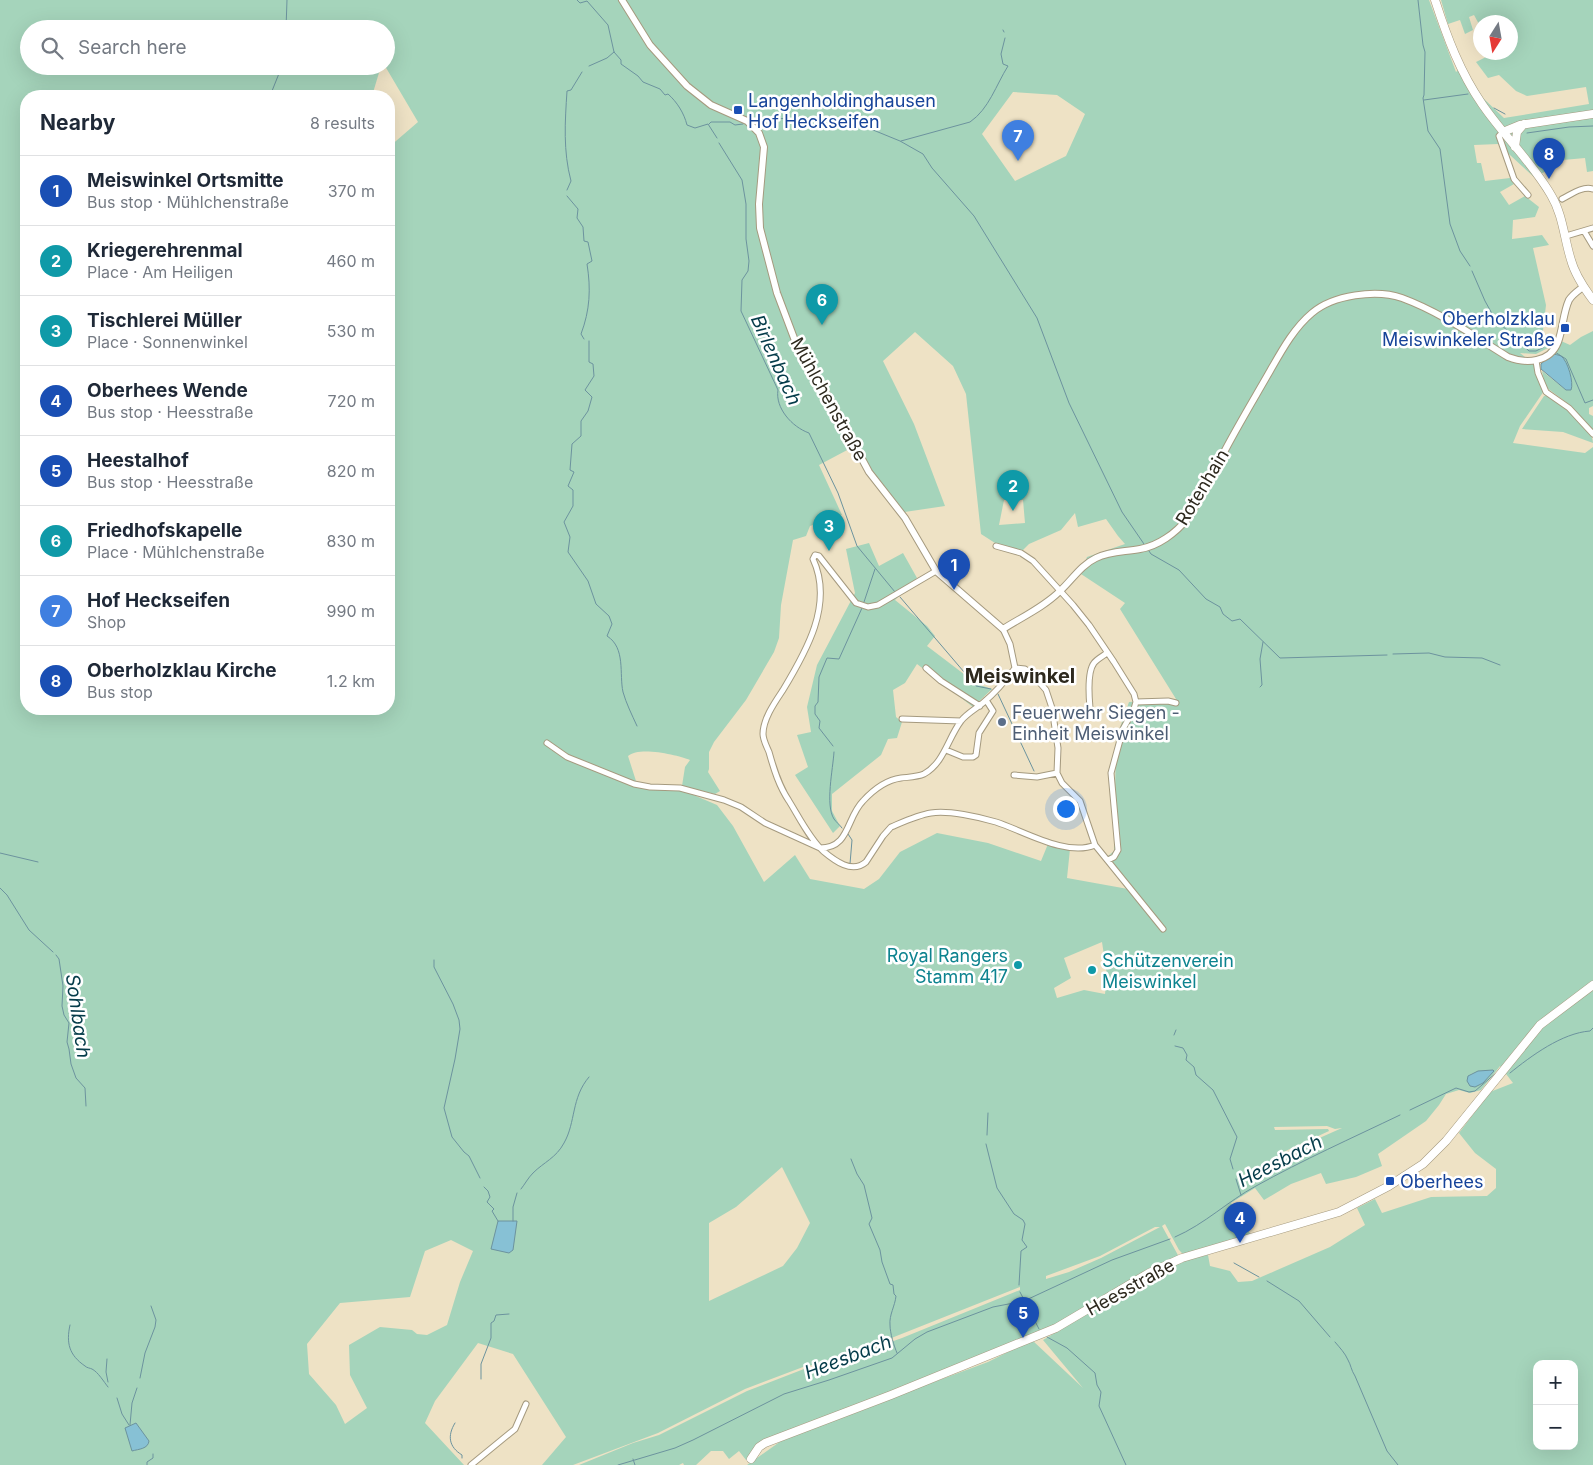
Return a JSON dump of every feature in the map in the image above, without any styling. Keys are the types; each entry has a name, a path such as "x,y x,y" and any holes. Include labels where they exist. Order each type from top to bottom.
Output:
{"main road":[{"path":"1435,0 1454,54 1464,75 1482,105 1541,179 1552,196 1561,215 1572,264 1593,300"},
{"path":"1503,132 1524,124 1593,114"},
{"path":"1515,147 1517,132 1524,124"},
{"name":"Heesstraße","path":"744,1465 778,1439 805,1427 891,1395 1056,1328 1149,1273 1182,1258 1351,1207 1389,1186 1423,1164 1446,1141 1540,1025 1593,985"}],"street":[{"name":"Mühlchenstraße","path":"622,0 650,45 687,86 711,105 741,116 753,126 762,139 764,147 759,204 760,228 777,293 791,333 869,472 906,518 936,571 1004,629"},
{"path":"1503,132 1499,136 1500,142 1514,179 1528,195"},
{"path":"1562,199 1581,189 1593,189"},
{"path":"1566,236 1593,228"},
{"path":"1584,232 1593,246"},
{"path":"1584,287 1576,292 1568,304 1558,342 1551,352 1536,361 1538,374 1546,392 1569,408 1593,434"},
{"name":"Rotenhain","path":"1004,629 1060,592 1089,561 1103,555 1150,546 1170,535 1183,523 1200,498 1239,424 1283,348 1303,321 1314,311 1349,297 1374,293 1400,298 1431,310 1515,360 1536,361"},
{"path":"996,546 1021,553 1032,561 1089,625 1134,694 1136,702 1123,729 1112,768 1111,777 1118,850 1114,857 1108,860"},
{"path":"936,571 878,604 868,607 856,603 819,556 813,557 818,569 819,609 805,652 774,704 766,720 763,735 779,786 820,848 830,857 846,866 856,867 866,862 882,836 891,827 924,815 938,813 994,822 1069,847 1085,848 1095,845"},
{"path":"1004,629 1010,644 1015,668"},
{"path":"1090,708 1089,691 1092,667 1095,662 1107,653"},
{"path":"926,668 941,681 980,706"},
{"path":"547,743 567,757 634,784 650,787 674,787 724,800 820,848 828,848 839,842 846,833 858,805 882,785 892,780 923,774 931,768 946,750 961,720 980,706 1015,668"},
{"path":"1015,668 1025,669 1046,690 1049,697 1058,748 1057,773 1062,783 1080,801 1095,845 1163,929"},
{"path":"946,750 964,757 976,755 980,733 993,711 986,700"},
{"path":"1136,702 1168,701 1176,703"},
{"path":"902,719 961,720"},
{"path":"1014,775 1037,777 1057,773"},
{"path":"471,1465 515,1429 526,1404"}],"green space":[{"path":"0,0 1429,0 1456,72 1463,66 1483,98 1504,118 1589,104 1586,87 1527,96 1516,91 1499,75 1488,78 1476,62 1480,60 1518,60 1518,15 1473,15 1469,17 1473,30 1465,34 1460,20 1448,24 1441,0 1593,0 1593,171 1587,172 1585,158 1563,160 1535,178 1498,144 1474,145 1477,163 1481,163 1485,181 1510,178 1514,184 1500,192 1509,205 1525,196 1539,207 1535,217 1513,220 1512,239 1542,235 1549,245 1533,248 1546,305 1542,339 1550,347 1536,354 1520,353 1534,364 1544,391 1520,426 1513,443 1585,453 1593,447 1593,1465 747,1465 781,1441 807,1429 988,1362 1032,1340 1083,1388 1043,1340 1130,1288 1190,1258 1208,1255 1210,1266 1230,1271 1238,1282 1252,1281 1330,1247 1365,1225 1357,1208 1375,1199 1382,1213 1431,1197 1487,1196 1496,1188 1496,1169 1475,1153 1459,1133 1490,1092 1513,1083 1500,1066 1481,1090 1470,1093 1459,1090 1446,1094 1426,1121 1378,1154 1382,1166 1356,1177 1326,1184 1321,1173 1291,1184 1264,1200 1255,1188 1231,1203 1251,1235 1188,1253 1182,1253 1165,1224 1162,1226 1179,1257 1054,1327 864,1403 800,1425 776,1437 746,1460 739,1451 729,1459 723,1451 711,1451 696,1465 684,1465 683,1463 679,1465 579,1465 633,1443 659,1435 747,1391 804,1369 837,1361 902,1338 1020,1290 1020,1287 836,1360 803,1367 745,1389 658,1433 573,1465 542,1465 566,1437 513,1354 478,1343 435,1401 425,1423 464,1465 0,1465","holes":["1013,92 1057,95 1085,114 1066,156 1015,181 982,134","915,332 953,366 966,394 981,534 995,543 1021,552 1029,544 1061,530 1075,513 1078,527 1106,519 1125,544 1087,557 1081,574 1125,603 1120,609 1176,699 1129,702 1116,739 1114,851 1107,857 1128,889 1067,878 1070,849 1048,844 1041,861 988,843 937,833 900,852 879,879 864,889 810,879 795,855 764,882 733,826 717,805 670,785 639,784 636,781 628,756 633,753 659,752 690,760 685,767 682,786 715,794 720,791 708,772 709,752 714,742 746,700 774,652 779,638 781,605 793,540 806,536 810,526 842,515 819,465 851,448 874,484 898,513 945,506 914,424 883,361","1004,500 1023,500 1025,523 999,525","1102,942 1107,975 1105,994 1084,990 1057,998 1054,988 1071,978 1064,958","1493,1070 1494,1071 1480,1085 1471,1074","1327,1126 1335,1129 1342,1128 1279,1156 1279,1154 1329,1131 1328,1129 1275,1130 1274,1127","782,1167 810,1223 797,1248 783,1266 709,1301 709,1223 736,1207","1155,1227 1160,1227 1101,1258 1069,1272 1046,1279 1046,1276 1100,1256","451,1240 473,1251 460,1282 447,1325 427,1335 417,1334 412,1330 380,1327 349,1345 350,1375 367,1408 345,1424 336,1405 309,1374 307,1344 340,1303 410,1297 425,1251"]},
{"path":"1593,331 1593,406 1589,408 1589,414 1593,416 1593,430 1570,405 1547,388 1542,371 1566,390 1550,347 1561,341 1570,345"},
{"path":"1549,395 1583,423 1592,436 1593,443 1563,432 1522,429 1544,396"},
{"path":"869,543 879,566 903,553 917,578 895,600 927,626 935,636 927,646 977,684 992,689 973,707 917,664 905,683 893,690 896,717 902,722 897,738 888,739 881,755 832,794 832,811 840,826 833,833 795,775 808,767 797,735 811,732 807,707 817,665 855,593 846,549"}],"water":[{"path":"1552,354 1561,356 1566,362 1571,377 1571,390 1566,390 1541,369 1541,364"},
{"path":"1493,1070 1483,1083 1475,1087 1470,1086 1467,1081 1468,1076 1478,1071"},
{"path":"498,1221 517,1221 513,1250 509,1253 491,1249"},
{"path":"136,1423 149,1441 145,1447 132,1451 125,1428"}],"waterway":[{"path":"286,20 287,0"},
{"name":"Birlenbach","path":"577,0 580,3 587,1 608,25 614,52 621,60 621,64 643,82 660,89 665,95 668,94 680,108 687,125 695,128 708,124 717,138"},
{"path":"1418,0 1425,52 1423,98 1428,131 1440,149 1450,224 1460,251 1470,266"},
{"path":"901,141 970,122 977,117 987,104 1008,66 1003,64 1001,54 1005,38"},
{"path":"589,66 607,58 614,52"},
{"path":"567,190 571,181 566,148 567,91 571,90 582,72"},
{"path":"272,90 278,75"},
{"path":"1424,100 1468,94"},
{"path":"1494,108 1505,114"},
{"path":"769,119 832,117 856,123 900,141 923,154 932,168 974,216 1037,318 1069,403 1122,512 1144,544"},
{"path":"709,124 711,122 743,124"},
{"path":"1527,133 1569,127 1593,126"},
{"name":"Birlenbach","path":"719,143 742,180 746,204 746,239 749,261 748,271 742,280 741,311 778,390 779,403 782,410 791,422 809,433 838,493 857,546 895,592"},
{"path":"567,196 578,209 577,218 583,227 584,241 588,242 592,261 587,264 589,282 588,308 581,334 584,339"},
{"path":"1472,271 1495,319 1529,351 1536,351 1544,347"},
{"path":"589,341 589,362 593,364 594,376 585,390 592,397 588,411 581,421 581,436 572,444 570,470 574,472 568,486 573,490 573,506 564,522 570,537 568,552 588,581 596,604 609,616 612,624 607,636 617,647 621,662 623,692 637,726"},
{"path":"1555,352 1566,359 1585,403 1593,400"},
{"path":"1149,551 1179,570 1206,599 1220,607 1223,614 1232,621 1240,619 1280,658 1387,655"},
{"path":"864,602 875,569"},
{"name":"Birlenbach","path":"900,597 976,686 991,689"},
{"path":"833,746 819,728 820,721 815,714 815,706 818,702 819,677 827,658 839,659 862,608"},
{"path":"1260,687 1262,685 1260,659 1263,642"},
{"path":"1393,654 1429,653 1445,657 1482,658 1500,665"},
{"name":"Birlenbach","path":"998,694 1034,771"},
{"path":"834,752 830,805 834,819 842,828"},
{"path":"848,834 852,840 850,864"},
{"path":"0,853 38,862"},
{"name":"Sohlbach","path":"0,888 7,895 29,930 53,952"},
{"name":"Sohlbach","path":"56,955 59,959 63,986 62,1006 64,1015 69,1023 67,1042 71,1064 76,1078 85,1088 86,1106"},
{"path":"434,960 434,967 453,1004 460,1029 444,1108 452,1137 469,1156 480,1178"},
{"name":"Heesbach","path":"1510,1073 1547,1046 1569,1036 1590,1031 1593,1028"},
{"path":"1174,1035 1176,1030"},
{"path":"1175,1046 1183,1048 1187,1055 1186,1060 1194,1067 1196,1075 1213,1090 1237,1137 1230,1159 1233,1169"},
{"name":"Heesbach","path":"1410,1110 1456,1088 1469,1092 1475,1091 1496,1073"},
{"path":"521,1189 533,1173 561,1148 568,1135 579,1093 589,1077"},
{"path":"987,1135 988,1113"},
{"name":"Heesbach","path":"1175,1237 1196,1226 1256,1186 1400,1115"},
{"path":"986,1144 997,1188 1014,1214 1023,1220 1025,1224 1022,1240 1027,1247 1021,1251 1019,1285"},
{"path":"851,1159 864,1185 872,1218 869,1224 896,1296 891,1314 890,1328 897,1353"},
{"path":"1236,1179 1241,1195"},
{"path":"484,1187 490,1197 487,1202 494,1209 492,1211 498,1221"},
{"path":"513,1221 513,1207 517,1193"},
{"name":"Heesbach","path":"618,1465 675,1448 784,1394 892,1358 915,1339 927,1332 993,1307 1024,1301 1112,1260 1170,1239"},
{"path":"1234,1263 1259,1277"},
{"path":"1267,1281 1299,1301 1330,1337"},
{"path":"1020,1292 1039,1329"},
{"path":"140,1378 145,1353 155,1327 156,1320 151,1306"},
{"path":"481,1379 481,1364 491,1338 491,1323 496,1315 509,1314"},
{"path":"70,1325 68,1337 72,1353 86,1367 96,1372 108,1387"},
{"path":"1047,1337 1067,1348 1095,1373 1097,1385 1101,1392 1099,1406 1126,1465"},
{"path":"1335,1342 1347,1357 1387,1451 1398,1465"},
{"path":"107,1359 106,1372 108,1382"},
{"path":"130,1425 132,1403 137,1388"},
{"path":"117,1398 122,1414 129,1425"},
{"path":"455,1423 450,1437 452,1445 462,1455 462,1458"},
{"path":"147,1465 147,1462 153,1458 153,1454"},
{"name":"Heesbach","path":"633,1459 635,1465"}],"place":[{"name":"Langenholdinghausen Hof Heckseifen","path":"738,110"},
{"name":"Hof Heckseifen","path":"1018,161"},
{"name":"Oberholzklau Kirche","path":"1549,179"},
{"name":"Friedhofskapelle","path":"822,325"},
{"name":"Oberholzklau Meiswinkeler Straße","path":"1565,328"},
{"name":"Kriegerehrenmal","path":"1013,511"},
{"name":"Tischlerei Müller","path":"829,551"},
{"name":"Meiswinkel Ortsmitte","path":"954,590"},
{"name":"Feuerwehr Siegen - Einheit Meiswinkel","path":"1002,722"},
{"name":"Royal Rangers Stamm 417","path":"1018,965"},
{"name":"Schützenverein Meiswinkel","path":"1092,970"},
{"name":"Oberhees","path":"1390,1181"},
{"name":"Oberhees Wende","path":"1240,1243"},
{"name":"Heestalhof","path":"1023,1338"}],"district":[{"name":"Meiswinkel","path":"1020,676"}]}
